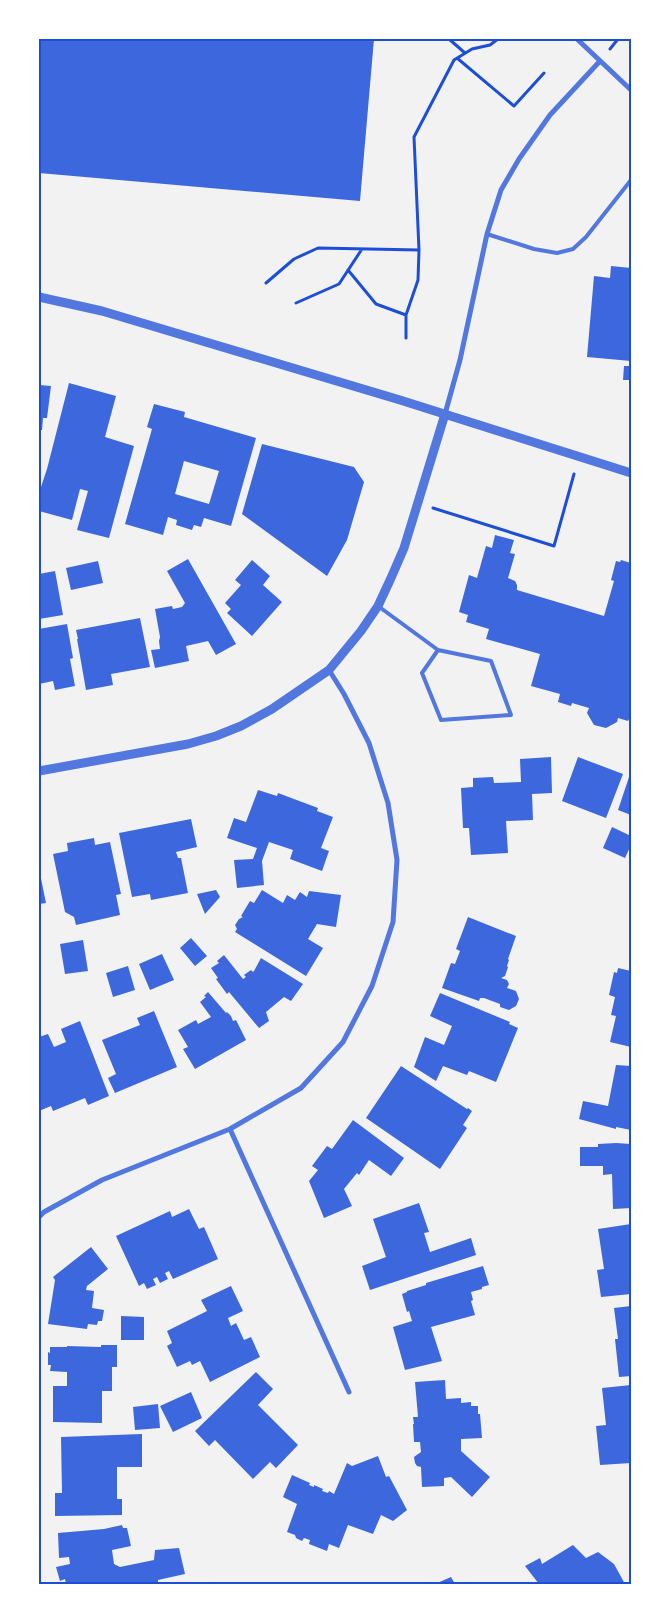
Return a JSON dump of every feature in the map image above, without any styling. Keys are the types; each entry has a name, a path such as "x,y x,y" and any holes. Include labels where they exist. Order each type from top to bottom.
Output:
{"street":[{"path":"577,39 631,90"},
{"path":"39,771 188,744 241,726 272,709 329,670 360,631 378,606 404,548 460,360 488,234 501,190 519,159 550,115 600,61"},
{"path":"39,298 102,311 445,414 631,473"},
{"path":"39,1217 44,1212 102,1180 230,1129 301,1088 343,1042 372,986 393,922 397,860 388,803 369,743 329,670"},
{"path":"230,1129 349,1392"}],"lane":[{"path":"488,234 549,252 557,253 573,248 586,237 631,180"},
{"path":"378,606 438,650 491,661 511,715 441,720 422,673 438,650"}],"path":[{"path":"449,39 465,53"},
{"path":"406,338 406,315 418,280 419,250 414,136 454,60 472,49 490,45 498,39"},
{"path":"457,58 514,106 544,73"},
{"path":"266,283 294,259 318,248 419,250"},
{"path":"296,302 339,284 362,249"},
{"path":"348,270 376,304 406,315"},
{"path":"418,503 554,546 578,457"}],"building":[{"path":"39,39 374,39 360,201 39,173"},
{"path":"611,266 631,268 631,361 587,357 594,276 610,278"},
{"path":"624,366 631,366 631,380 623,380"},
{"path":"69,383 116,396 105,437 134,446 109,538 77,530 88,491 80,489 72,520 39,511 39,493"},
{"path":"39,385 51,386 47,418 43,418 42,430 39,430"},
{"path":"154,404 185,412 184,417 256,438 231,526 204,518 201,527 194,525 192,530 176,525 177,520 168,517 163,535 125,524 152,429 147,427","holes":["184,461 219,471 209,504 175,494"]},
{"path":"262,444 354,467 364,482 347,540 327,576 242,514"},
{"path":"495,535 514,540 510,553 515,554 508,578 515,581 517,590 604,616 614,581 611,580 616,561 620,562 621,560 631,563 631,715 628,721 618,718 617,722 606,728 594,725 587,713 589,708 572,703 571,706 558,702 560,694 531,686 540,654 486,639 489,629 466,622 468,615 459,612 469,575 477,578 486,546 492,548"},
{"path":"188,559 236,644 216,655 208,641 186,646 189,661 155,668 151,650 160,649 160,637 155,609 172,606 173,609 182,607 185,603 167,571"},
{"path":"252,560 270,576 263,585 282,602 252,636 227,613 231,609 225,603 241,585 235,580"},
{"path":"98,561 103,583 71,590 66,568"},
{"path":"55,571 63,615 39,619 39,574"},
{"path":"140,618 150,667 111,674 113,685 86,690 76,630"},
{"path":"67,624 73,658 70,659 75,686 55,690 53,681 39,684 39,629"},
{"path":"551,757 552,793 532,794 533,820 506,821 508,853 471,855 469,828 463,828 461,788 473,787 473,778 493,777 494,783 521,782 520,759"},
{"path":"578,757 623,774 606,818 562,801"},
{"path":"631,771 631,815 618,810"},
{"path":"258,790 277,796 278,793 318,808 317,811 333,817 321,848 329,851 322,871 290,859 293,850 269,842 262,861 264,885 237,888 234,860 253,859 257,848 227,838 234,818 246,822"},
{"path":"191,819 197,847 176,852 178,858 181,858 188,893 151,900 150,894 132,897 119,833"},
{"path":"612,827 631,836 631,845 625,858 603,848"},
{"path":"94,838 95,845 110,842 121,894 116,895 120,915 76,925 74,917 65,912 53,854 68,851 67,843"},
{"path":"39,869 46,903 39,904"},
{"path":"216,890 220,897 205,914 197,894"},
{"path":"262,890 283,903 287,895 295,900 300,892 307,897 309,891 341,895 336,927 317,924 308,939 323,948 306,976 235,932 237,929 235,925 243,917 241,916 250,901 254,903"},
{"path":"468,917 516,936 508,959 505,976 501,978 507,980 509,984 507,988 516,991 519,999 516,1006 509,1010 500,1007 500,1004 484,998 480,998 479,1001 442,988 451,963 455,964 460,951 456,949"},
{"path":"191,938 207,956 195,966 180,948"},
{"path":"83,940 88,971 65,974 60,944"},
{"path":"162,954 174,980 150,990 139,964"},
{"path":"224,955 243,979 246,977 244,975 251,970 254,971 261,958 303,984 291,1001 284,997 266,1012 269,1021 259,1028 229,992 227,994 216,979 218,978 211,968 219,963 217,961"},
{"path":"128,966 135,990 113,997 106,973"},
{"path":"618,968 631,971 631,1047 610,1042 616,1016 611,1015 615,997 609,995 614,972 617,973"},
{"path":"208,992 226,1013 231,1016 233,1021 236,1020 246,1040 195,1069 183,1049 188,1047 178,1030 196,1020 198,1024 211,1017 200,1002 206,997 204,996"},
{"path":"440,993 510,1022 509,1024 518,1028 496,1082 469,1071 467,1075 443,1066 436,1081 414,1067 425,1037 444,1045 452,1026 430,1016"},
{"path":"154,1011 177,1067 115,1093 108,1078 116,1074 102,1040 140,1025 137,1018"},
{"path":"80,1021 109,1096 88,1105 85,1098 53,1111 51,1106 39,1111 39,1082 41,1081 39,1077 39,1037 48,1034 54,1047 66,1042 61,1029"},
{"path":"616,1065 631,1066 631,1130 616,1127 616,1129 579,1119 583,1101 608,1106"},
{"path":"401,1066 472,1111 463,1125 467,1128 440,1169 366,1118"},
{"path":"353,1120 404,1158 391,1176 369,1160 359,1175 357,1173 344,1189 352,1206 324,1218 309,1181 318,1170 312,1166 327,1146 332,1149"},
{"path":"598,1144 631,1144 631,1208 613,1209 612,1174 603,1175 603,1166 580,1166 580,1147 598,1147"},
{"path":"419,1203 429,1232 424,1233 430,1252 471,1238 476,1255 370,1290 362,1266 386,1257 373,1219"},
{"path":"189,1209 199,1229 204,1227 218,1259 173,1279 169,1271 165,1273 168,1279 160,1283 157,1277 153,1279 156,1285 147,1289 144,1283 139,1286 116,1236 170,1211 172,1217"},
{"path":"631,1224 631,1294 601,1297 597,1270 604,1269 598,1229"},
{"path":"91,1247 108,1269 87,1286 86,1290 94,1291 92,1308 104,1310 102,1321 98,1321 97,1325 88,1324 87,1329 48,1324 55,1280 53,1277"},
{"path":"483,1266 489,1285 471,1292 473,1300 471,1301 475,1315 431,1327 442,1361 405,1370 393,1327 412,1321 409,1311 407,1312 402,1294 426,1285 426,1283"},
{"path":"231,1286 243,1311 228,1318 231,1326 236,1323 244,1340 251,1337 260,1357 210,1382 200,1361 192,1365 190,1361 177,1367 167,1346 172,1343 167,1331 207,1311 201,1300"},
{"path":"631,1306 631,1376 619,1377 615,1339 618,1339 614,1308"},
{"path":"121,1316 144,1317 144,1340 121,1340"},
{"path":"101,1345 117,1345 117,1367 112,1367 112,1391 102,1391 102,1423 53,1422 53,1386 67,1386 67,1372 50,1371 51,1365 48,1365 48,1352 50,1353 50,1347 101,1347"},
{"path":"256,1372 273,1389 258,1405 298,1445 276,1468 270,1462 253,1479 215,1440 209,1446 195,1431"},
{"path":"445,1380 446,1399 461,1398 461,1403 471,1402 471,1406 478,1406 478,1414 480,1414 482,1438 461,1439 461,1451 490,1477 472,1497 451,1477 444,1478 444,1486 422,1487 421,1467 415,1463 414,1457 421,1452 420,1442 414,1442 413,1417 418,1417 415,1382"},
{"path":"631,1385 631,1463 600,1465 596,1426 606,1425 602,1388"},
{"path":"191,1392 202,1418 173,1432 160,1406"},
{"path":"158,1404 160,1428 135,1430 133,1407"},
{"path":"142,1434 142,1467 117,1467 117,1499 122,1499 122,1515 55,1516 55,1493 62,1493 61,1437"},
{"path":"378,1456 386,1477 389,1476 407,1510 393,1521 381,1515 373,1534 348,1525 339,1548 329,1544 327,1551 309,1544 310,1540 304,1538 302,1541 296,1538 295,1535 287,1532 297,1504 283,1497 292,1475 310,1483 309,1485 323,1489 322,1491 328,1493 329,1491 334,1494 347,1463 352,1466"},
{"path":"122,1525 123,1528 127,1528 131,1546 112,1550 114,1564 120,1567 154,1560 155,1550 179,1548 185,1574 147,1584 66,1584 65,1579 60,1581 56,1567 70,1564 69,1557 59,1558 58,1533 104,1529"},
{"path":"573,1545 586,1558 598,1552 614,1564 625,1584 539,1584 525,1566 540,1558 542,1564"},
{"path":"451,1577 455,1584 435,1584"}]}
